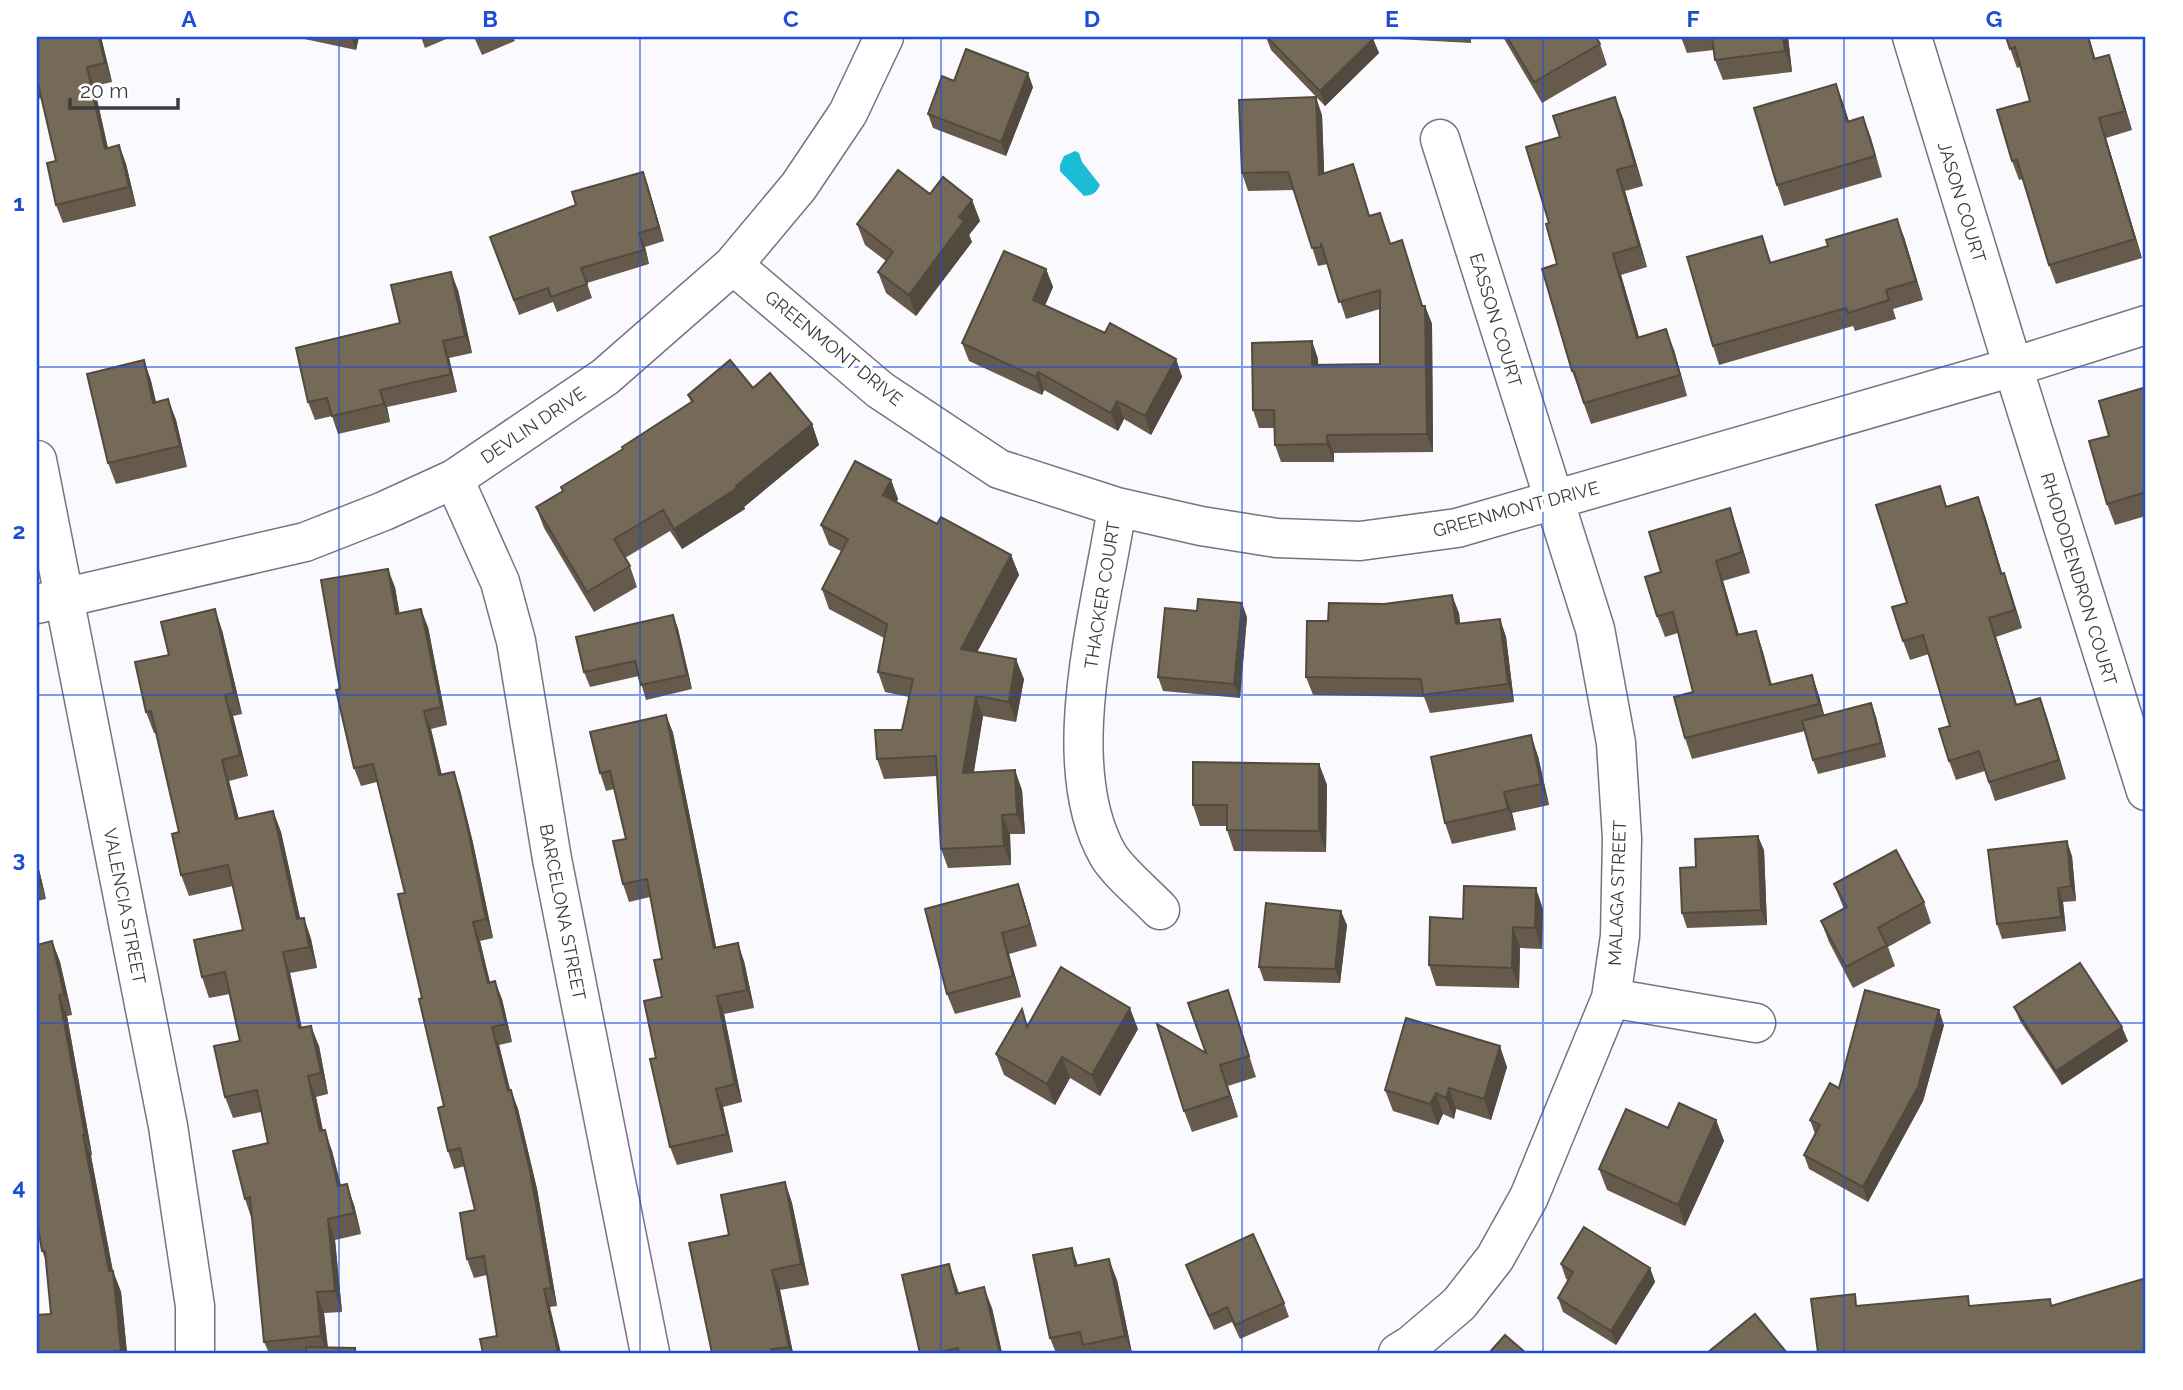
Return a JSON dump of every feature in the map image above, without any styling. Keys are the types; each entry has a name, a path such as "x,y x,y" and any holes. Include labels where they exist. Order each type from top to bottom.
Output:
{"street":[{"name":"DEVLIN DRIVE","path":"51,601 305,542 454,479 604,377 733,265 799,186 848,113 884,37"},
{"name":"JASON COURT","path":"1912,37 2013,367"},
{"name":"EASSON COURT","path":"1440,139 1553,500"},
{"name":"GREENMONT DRIVE","path":"733,265 880,390 999,469 1117,507 1202,526 1277,538 1360,541 1457,528 2013,367 2146,325"},
{"name":"RHODODENDRON COURT","path":"2013,367 2146,791"},
{"name":"VALENCIA STREET","path":"37,460 51,601 168,1126 195,1306 195,1353"},
{"name":"BARCELONA STREET","path":"454,479 500,582 516,641 552,859 650,1353"},
{"name":"MALAGA STREET","path":"1398,1353 1459,1304 1495,1258 1529,1197 1611,998 1619,936 1622,838 1616,743 1595,629 1553,500"},
{"name":"THACKER COURT","path":"1117,507 1108,568 1090,652 1084,749 1090,815 1109,857 1160,910"},
{"path":"1611,998 1756,1023"}],"water":[{"path":"1075,151 1100,185 1092,194 1084,196 1060,171 1064,156"}],"building":[{"path":"37,37 99,37 105,63 87,67 105,149 119,145 129,187 56,205 47,163 56,161 37,79"},
{"path":"1267,37 1371,37 1373,39 1320,91"},
{"path":"1507,37 1596,37 1600,44 1534,82"},
{"path":"1712,37 1783,37 1785,51 1715,60"},
{"path":"2006,37 2088,37 2094,59 2109,55 2125,111 2099,118 2135,239 2049,265 2017,160 2012,161 1997,110 2030,101 2015,47 2010,49"},
{"path":"966,49 1028,73 1001,142 928,114 942,76 954,81"},
{"path":"1836,84 1847,122 1863,117 1875,156 1777,185 1754,108"},
{"path":"1316,97 1319,175 1353,164 1369,216 1380,213 1390,244 1402,240 1422,306 1425,306 1427,434 1327,435 1327,444 1275,445 1274,410 1253,410 1252,343 1312,341 1312,365 1380,364 1380,290 1339,302 1321,243 1321,247 1312,248 1288,172 1242,173 1239,100"},
{"path":"1615,97 1635,165 1617,170 1639,246 1613,254 1637,338 1666,329 1680,375 1584,403 1542,269 1557,264 1546,224 1549,223 1526,147 1560,137 1553,116"},
{"path":"898,170 930,194 943,177 972,200 959,217 964,221 909,295 878,272 893,252 857,224"},
{"path":"643,172 659,227 639,233 644,250 581,268 587,284 551,297 548,288 514,300 490,237 576,205 572,192"},
{"path":"1897,219 1916,281 1886,290 1889,300 1848,313 1846,308 1713,346 1687,257 1762,236 1770,263 1828,246 1826,240"},
{"path":"1004,251 1046,269 1033,300 1105,333 1110,323 1176,359 1145,416 1117,401 1111,413 1038,372 1036,377 962,343"},
{"path":"451,272 465,336 443,341 451,374 380,390 384,404 332,416 327,398 308,402 296,348 400,323 391,285"},
{"path":"144,360 153,403 168,399 180,446 108,463 87,374"},
{"path":"730,360 753,388 770,373 812,424 736,486 737,488 674,529 663,510 614,539 630,566 587,592 536,507 563,491 561,487 693,401 688,395"},
{"path":"2146,387 2146,492 2107,504 2089,441 2109,436 2099,401"},
{"path":"855,461 891,480 883,495 937,524 941,517 1011,555 961,649 1016,659 1009,702 976,696 963,773 1015,770 1017,814 1002,815 1004,846 941,849 936,756 877,759 875,730 902,730 913,679 878,672 887,624 822,589 848,539 821,525"},
{"path":"1940,486 1946,507 1978,497 2001,574 2004,573 2015,610 1989,618 2016,705 2040,698 2059,760 1989,782 1979,751 1949,761 1939,729 1950,726 1923,635 1903,641 1892,607 1907,603 1876,505"},
{"path":"1730,508 1742,552 1716,561 1737,635 1756,631 1770,685 1812,675 1819,704 1685,738 1674,697 1693,692 1673,612 1657,616 1645,577 1661,572 1649,532"},
{"path":"388,569 396,614 421,609 441,707 424,711 439,775 454,772 467,825 486,919 473,922 488,983 495,981 506,1024 492,1027 508,1091 511,1090 530,1171 551,1288 544,1289 558,1353 483,1353 480,1339 497,1336 484,1256 467,1259 460,1213 475,1210 460,1148 448,1151 438,1108 444,1106 398,894 405,893 373,764 354,768 336,690 340,689 321,580"},
{"path":"1452,595 1456,624 1500,619 1508,684 1423,695 1421,679 1306,677 1307,621 1328,621 1329,603 1384,604"},
{"path":"1198,599 1242,603 1234,684 1158,677 1165,608 1197,611"},
{"path":"215,609 234,693 225,695 240,755 222,760 236,819 273,811 297,919 304,918 309,947 283,952 299,1028 311,1026 321,1073 308,1076 320,1131 325,1130 338,1186 347,1184 354,1213 328,1219 335,1291 317,1292 321,1336 264,1342 250,1197 245,1199 233,1151 268,1143 257,1090 225,1097 214,1046 240,1041 225,972 202,977 194,940 243,930 228,865 181,875 172,834 179,832 151,711 146,712 135,662 169,655 161,622"},
{"path":"673,615 687,675 641,685 635,661 584,672 576,637"},
{"path":"1871,703 1881,743 1813,760 1802,721"},
{"path":"666,715 714,948 738,943 747,990 717,996 735,1084 716,1089 727,1134 670,1147 650,1059 656,1058 644,1001 662,997 654,960 662,959 647,879 623,884 613,841 626,839 610,771 600,773 590,732"},
{"path":"1531,735 1541,784 1504,792 1508,809 1445,823 1431,757"},
{"path":"1193,762 1319,764 1319,831 1227,830 1227,805 1193,805"},
{"path":"1758,836 1761,910 1682,913 1680,868 1696,867 1695,839"},
{"path":"2067,841 2071,886 2058,888 2061,917 1997,924 1988,850"},
{"path":"1896,850 1924,902 1878,928 1887,945 1846,967 1821,921 1847,907 1834,884"},
{"path":"37,868 41,884 37,885"},
{"path":"1018,884 1030,925 1002,933 1013,976 947,994 925,909"},
{"path":"1464,886 1536,888 1535,928 1513,927 1512,968 1429,965 1430,917 1463,919"},
{"path":"1266,903 1341,911 1335,969 1259,967"},
{"path":"52,941 64,994 59,995 83,1135 109,1271 113,1271 121,1351 37,1353 37,1315 51,1314 45,1251 42,1251 37,1221 37,945"},
{"path":"2080,963 2122,1027 2056,1071 2014,1007"},
{"path":"1061,967 1130,1008 1092,1075 1062,1057 1047,1084 996,1054 1022,1009 1027,1027"},
{"path":"1228,990 1249,1056 1220,1065 1230,1096 1184,1111 1157,1024 1206,1053 1188,1003"},
{"path":"1865,990 1939,1010 1918,1087 1863,1187 1804,1155 1820,1125 1810,1120 1830,1083 1839,1088"},
{"path":"1406,1018 1500,1046 1484,1099 1449,1088 1446,1098 1436,1093 1430,1104 1385,1090"},
{"path":"1679,1103 1716,1120 1678,1205 1599,1169 1626,1109 1668,1128"},
{"path":"785,1182 801,1264 772,1270 789,1347 771,1349 772,1353 712,1353 689,1243 729,1235 721,1195"},
{"path":"1584,1227 1650,1268 1611,1331 1558,1298 1573,1272 1561,1264"},
{"path":"1253,1234 1284,1303 1235,1325 1227,1307 1209,1316 1186,1265"},
{"path":"1072,1248 1075,1266 1109,1259 1125,1336 1083,1345 1080,1332 1050,1338 1033,1255"},
{"path":"949,1264 956,1294 984,1287 1000,1353 959,1353 958,1348 937,1353 920,1353 902,1275"},
{"path":"2146,1278 2146,1353 1818,1353 1811,1299 1855,1294 1856,1306 1968,1296 1969,1306 2050,1299 2051,1306"},
{"path":"1755,1314 1787,1353 1707,1353"},
{"path":"1505,1335 1526,1353 1489,1353"},
{"path":"306,1347 355,1348 355,1353 306,1353"}]}
